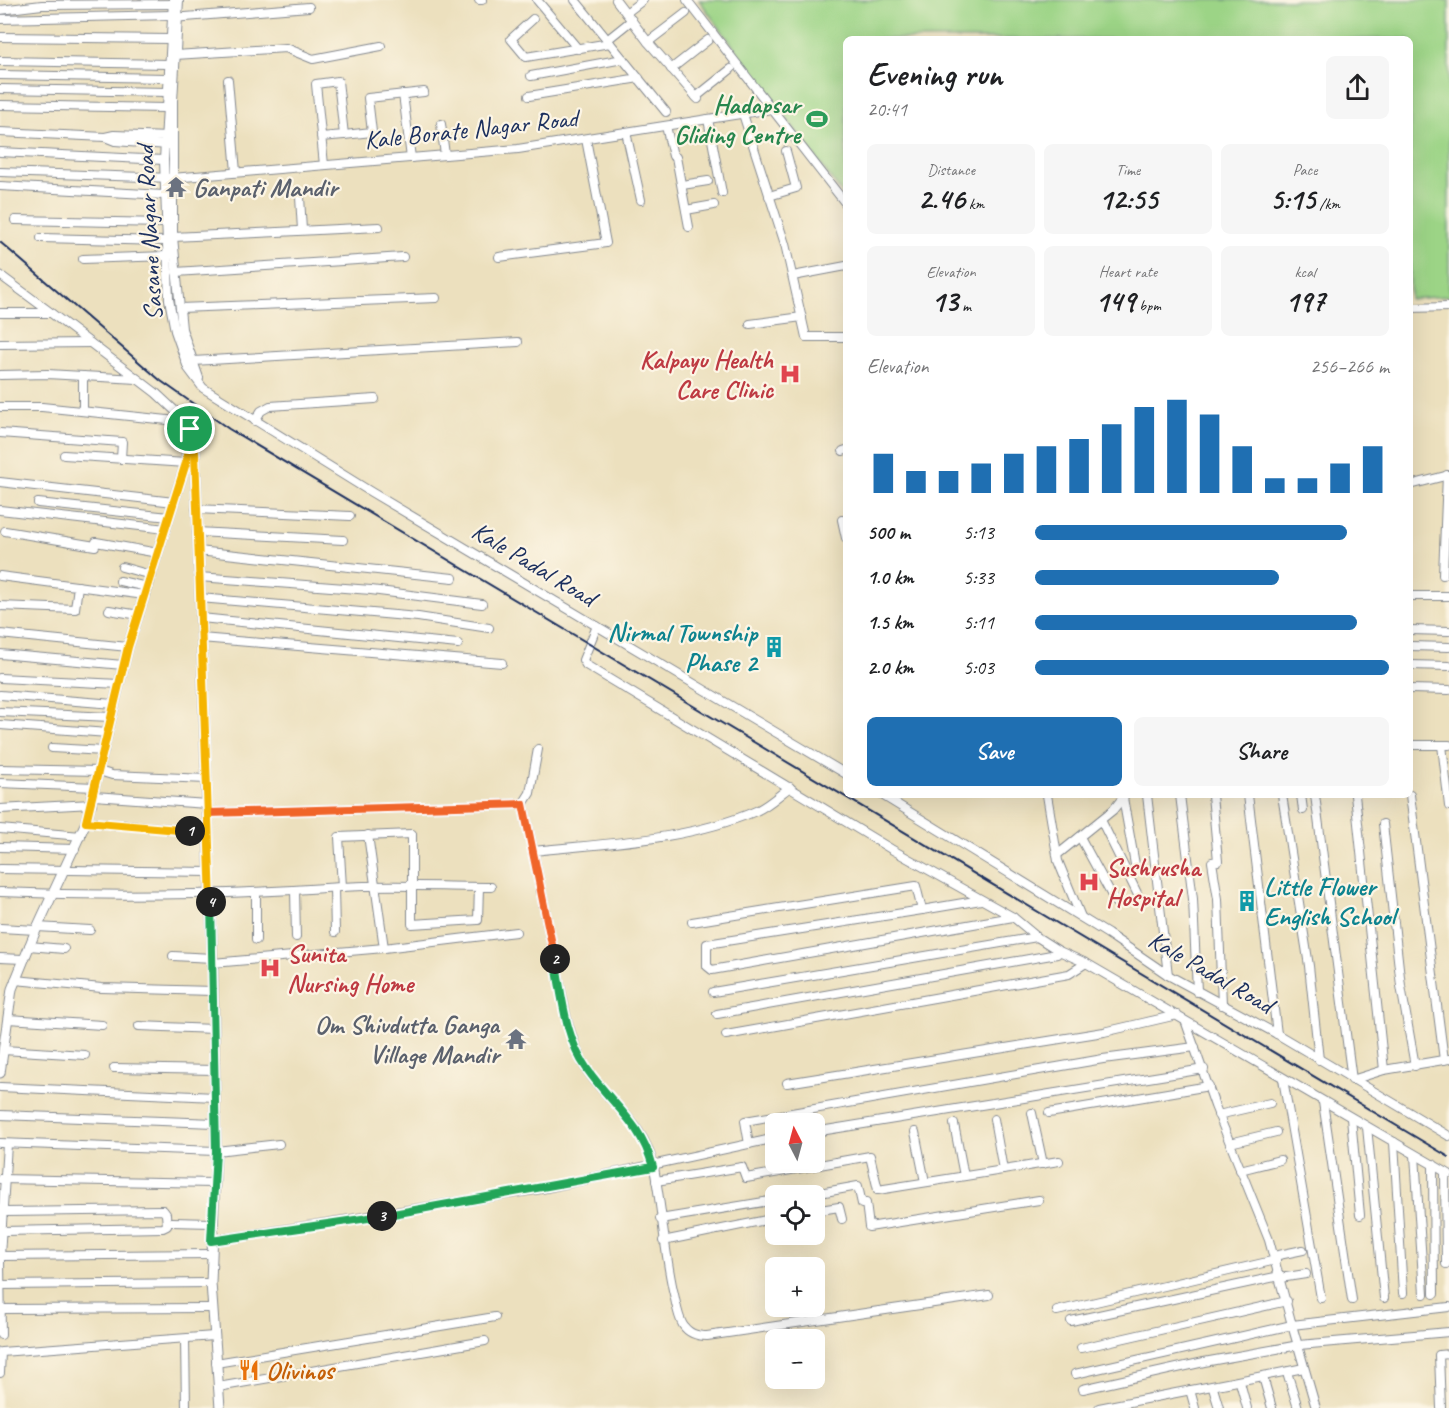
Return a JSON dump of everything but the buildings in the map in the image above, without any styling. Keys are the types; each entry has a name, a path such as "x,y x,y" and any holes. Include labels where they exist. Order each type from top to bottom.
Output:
{"main road":[{"path":"0,1071 15,980 81,836 94,796 123,665 186,463 188,425"},
{"path":"188,425 195,452 211,895 216,1151 211,1283 220,1408"}],"street":[{"path":"537,0 578,49"},
{"path":"575,0 666,112"},
{"path":"616,0 648,42 697,98 731,69"},
{"path":"626,13 643,0"},
{"path":"687,0 843,200"},
{"path":"0,10 42,5 174,1"},
{"name":"Sasane Nagar Road","path":"174,1 165,108 168,141 164,160 168,178 164,195 164,223 176,272 183,329 203,388"},
{"path":"0,19 173,17 309,7"},
{"path":"648,42 686,13"},
{"name":"Sasane Nagar Road","path":"173,17 175,54 168,141 169,239 166,256 175,331 188,368 203,388"},
{"path":"533,19 511,39 526,57 578,49 608,41 632,20"},
{"path":"0,38 170,39"},
{"path":"671,69 708,40"},
{"path":"175,54 286,48 313,59 381,46"},
{"path":"531,76 623,59"},
{"path":"0,61 168,64"},
{"path":"0,75 167,78"},
{"path":"530,96 639,78"},
{"path":"228,80 236,172"},
{"path":"324,165 316,84 338,81 344,135"},
{"path":"0,89 166,92"},
{"path":"321,137 372,132 368,98 424,92"},
{"path":"403,94 411,158"},
{"path":"0,105 165,108"},
{"name":"Kale Borate Nagar Road","path":"0,172 168,178 518,149 772,110"},
{"path":"743,114 793,276 807,337 843,337"},
{"path":"708,119 722,193"},
{"path":"441,124 445,155"},
{"path":"666,126 682,185 689,227"},
{"path":"0,132 105,137 115,141 168,141"},
{"path":"626,132 641,200"},
{"path":"498,257 606,243 586,139"},
{"path":"769,196 796,188 786,151"},
{"path":"0,152 164,160"},
{"path":"682,185 708,181"},
{"path":"0,186 164,195"},
{"path":"300,197 302,230"},
{"path":"686,210 714,205"},
{"path":"15,220 164,223"},
{"path":"41,238 169,239 379,227"},
{"path":"83,259 166,256"},
{"path":"176,272 403,257"},
{"path":"793,276 843,267"},
{"path":"0,274 139,379 188,425"},
{"path":"180,308 436,298"},
{"path":"1413,308 1449,307"},
{"path":"0,313 51,313"},
{"path":"750,324 802,317"},
{"path":"194,362 518,342"},
{"path":"0,344 90,343"},
{"path":"0,375 139,379"},
{"path":"83,376 83,411"},
{"name":"Kale Padal Road","path":"203,388 843,772"},
{"path":"255,421 261,411 270,406 375,399"},
{"path":"0,407 83,411 188,425"},
{"path":"0,433 122,442 121,459"},
{"path":"64,455 186,463"},
{"path":"1413,484 1448,475 1446,559 1443,575"},
{"path":"0,482 174,502"},
{"path":"38,503 169,517"},
{"path":"196,508 350,516"},
{"path":"0,510 166,529"},
{"path":"842,519 843,524"},
{"path":"5,531 95,546 96,542 158,553"},
{"path":"197,532 342,540"},
{"path":"198,551 453,578"},
{"path":"122,567 151,575"},
{"path":"0,576 78,586 146,591"},
{"path":"199,577 371,590 482,604"},
{"path":"120,580 146,591"},
{"path":"0,606 75,609 78,586"},
{"path":"1413,596 1449,596"},
{"path":"200,598 418,617 489,628"},
{"path":"109,610 139,615"},
{"path":"201,618 458,644"},
{"path":"597,626 584,655 583,660 586,665 891,849 1013,917 1037,937 1059,951 1086,963 1177,1015 1186,1023 1447,1173 1446,1264"},
{"path":"1413,630 1449,631"},
{"path":"0,634 128,647"},
{"path":"201,638 502,663"},
{"path":"1413,646 1449,647"},
{"path":"0,654 123,665"},
{"path":"1413,665 1449,666"},
{"path":"0,678 119,684"},
{"path":"1413,688 1449,690"},
{"path":"0,695 114,704"},
{"path":"0,712 111,717"},
{"path":"0,725 108,733"},
{"path":"1413,745 1445,745 1449,806"},
{"path":"52,748 104,751"},
{"path":"538,749 530,793 523,804 567,1020 574,1046 586,1068 639,1130 653,1167 663,1241 679,1315 687,1330 698,1336 989,1295"},
{"path":"0,769 99,771 112,775 207,779"},
{"path":"0,783 207,808 523,804"},
{"path":"533,851 651,838 697,830 757,811 790,787"},
{"path":"0,809 94,796"},
{"name":"Kale Padal Road","path":"887,798 1081,917 1168,975 1276,1034 1449,1136"},
{"path":"1048,798 1057,855 1081,917"},
{"path":"1057,855 1101,820 1123,798"},
{"path":"1124,798 1137,870"},
{"path":"1147,798 1168,975"},
{"path":"1180,798 1193,899 1197,992"},
{"path":"1212,798 1218,861 1212,862 1218,899 1222,1005"},
{"path":"1248,798 1276,1034"},
{"path":"1282,798 1309,966 1319,1060"},
{"path":"1301,798 1303,810"},
{"path":"1314,798 1352,1080 1384,1070 1447,1060 1410,798"},
{"path":"1355,798 1384,1070"},
{"path":"1101,820 1137,893"},
{"path":"86,822 208,832"},
{"path":"1383,824 1401,986 1415,1066"},
{"path":"0,829 81,836"},
{"path":"335,932 339,837 412,834 412,924 478,920 478,887"},
{"path":"368,835 384,948"},
{"path":"1080,837 1116,903"},
{"path":"0,847 75,849"},
{"path":"0,869 210,872"},
{"path":"692,922 916,885 922,910"},
{"path":"0,891 53,894 211,895 375,887 491,888"},
{"path":"295,890 296,937"},
{"path":"256,892 256,940"},
{"path":"981,900 707,944 707,966 712,970 1013,917"},
{"path":"0,928 90,930"},
{"path":"173,957 213,960 384,948 516,932"},
{"path":"713,992 1037,937"},
{"path":"29,946 64,950"},
{"path":"717,1014 881,984 1053,957 1059,951"},
{"path":"0,958 23,959"},
{"path":"726,1035 1069,974 1086,963"},
{"path":"15,980 102,988 213,991"},
{"path":"1155,1022 1157,1004"},
{"path":"788,1083 1155,1022 1177,1015"},
{"path":"8,1019 102,1025"},
{"path":"1186,1023 1218,1114 1275,1258 1316,1408"},
{"path":"139,1026 214,1029"},
{"path":"749,1144 745,1121 1103,1059 1195,1047"},
{"path":"2,1052 86,1055"},
{"path":"114,1068 214,1070"},
{"path":"825,1130 1204,1069"},
{"path":"1283,1079 1321,1298"},
{"path":"1048,1113 1209,1086"},
{"path":"0,1088 215,1097"},
{"path":"1323,1102 1352,1300"},
{"path":"1218,1114 1270,1103"},
{"path":"1032,1113 1043,1164"},
{"path":"0,1115 215,1123"},
{"path":"1351,1118 1360,1215"},
{"path":"994,1119 1003,1170"},
{"path":"954,1124 964,1176"},
{"path":"1367,1127 1384,1298"},
{"path":"915,1131 925,1182"},
{"path":"1230,1143 1276,1132"},
{"path":"211,1241 416,1210 653,1167 765,1140"},
{"path":"1394,1142 1403,1293"},
{"path":"2,1335 0,1257 4,1212 2,1180 4,1144 216,1151 279,1144"},
{"path":"1415,1155 1424,1294"},
{"path":"656,1181 742,1167 746,1178 870,1156 878,1190 1059,1161"},
{"path":"1240,1170 1280,1160"},
{"path":"1433,1164 1434,1294"},
{"path":"2,1180 214,1183"},
{"path":"825,1192 858,1186 862,1204 866,1203 869,1227 1039,1200"},
{"path":"660,1219 765,1202"},
{"path":"825,1209 839,1207 842,1219"},
{"path":"3,1231 163,1228 167,1226 166,1214 163,1210 4,1212"},
{"path":"663,1241 765,1220"},
{"path":"172,1222 212,1223"},
{"path":"1057,1311 1303,1250"},
{"path":"0,1257 211,1254"},
{"path":"1071,1321 1280,1277 1306,1274"},
{"path":"0,1285 211,1283"},
{"path":"1081,1348 1287,1301"},
{"path":"1075,1374 1292,1325 1449,1306"},
{"path":"1,1309 213,1308"},
{"path":"216,1363 495,1317"},
{"path":"1083,1389 1204,1362 1299,1346 1449,1332"},
{"path":"0,1373 1,1352 214,1336"},
{"path":"185,1339 186,1408"},
{"path":"218,1387 485,1341"},
{"path":"1441,1408 1445,1388 1439,1355 1449,1354"},
{"path":"1099,1408 1190,1390 1213,1388 1304,1368"},
{"path":"1287,1372 1298,1408"},
{"path":"1263,1377 1272,1408"},
{"path":"1240,1382 1247,1408"},
{"path":"1213,1388 1219,1408"},
{"path":"1190,1390 1195,1408"}],"green space":[{"name":"Hadapsar Gliding Centre","path":"699,0 1449,0 1449,296 1413,299 1413,36 843,36 843,195"}],"railway":[{"path":"0,242 161,381 229,429 843,795"},
{"path":"847,798 1449,1157"}],"place":[{"name":"Hadapsar Gliding Centre","path":"817,119"},
{"name":"Ganpati Mandir","path":"176,187"},
{"name":"Kalpayu Health Care Clinic","path":"790,374"},
{"name":"Nirmal Township Phase 2","path":"774,647"},
{"name":"Sushrusha Hospital","path":"1089,882"},
{"name":"Little Flower English School","path":"1247,901"},
{"name":"Sunita Nursing Home","path":"270,968"},
{"name":"Om Shivdutta Ganga Village Mandir","path":"516,1039"},
{"name":"Olivinos","path":"249,1370"}],"route":[{"path":"190,429 186,463 128,647 86,822 208,832 208,813 523,804 574,1046 586,1068 639,1130 653,1167 381,1216 211,1241 216,1151 213,971 208,832 207,779 197,532 195,452 190,429"}]}
